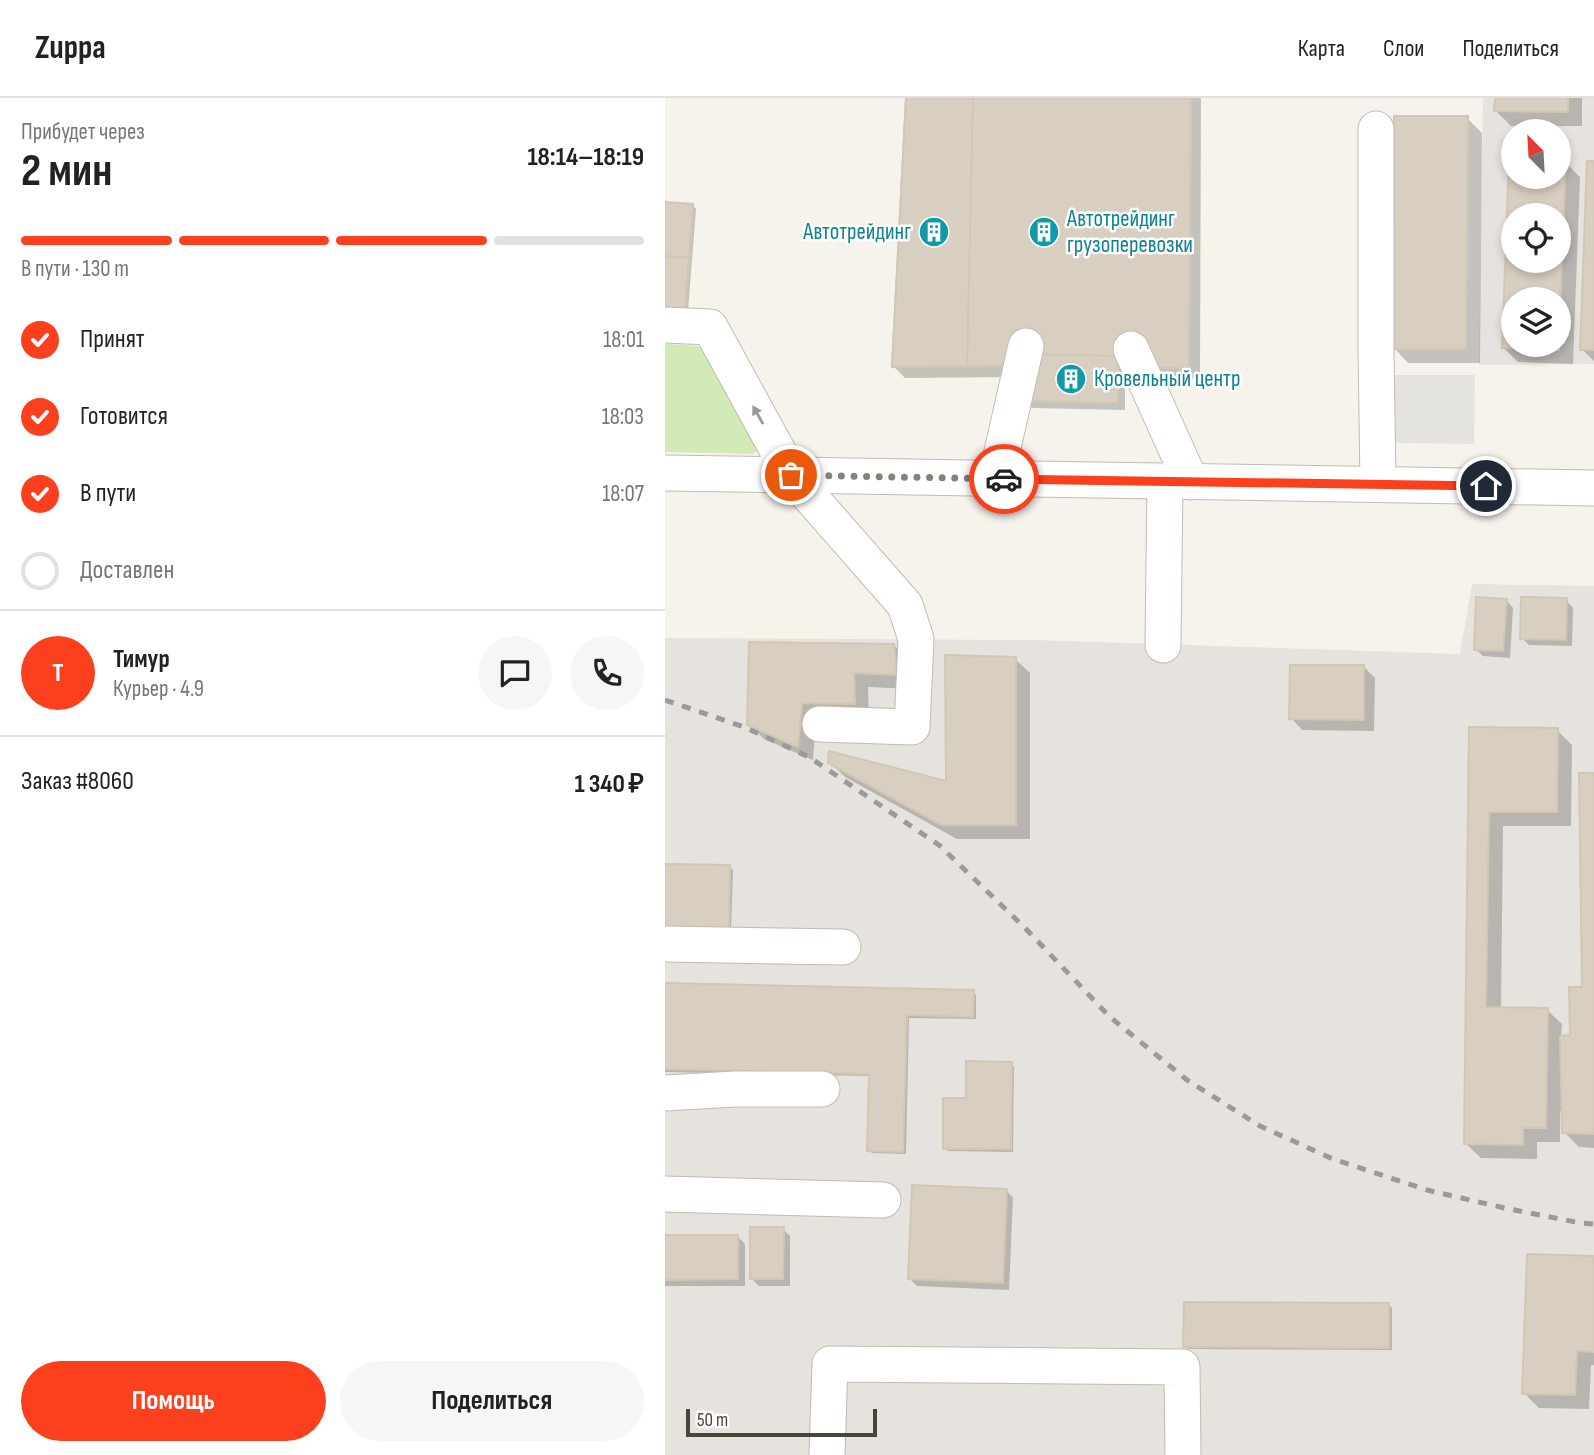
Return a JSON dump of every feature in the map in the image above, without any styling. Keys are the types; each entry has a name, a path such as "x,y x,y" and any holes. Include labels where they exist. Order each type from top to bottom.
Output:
{"street":[{"path":"1376,129 1378,484"},
{"path":"665,325 710,327 791,475 905,605 916,639 912,727 820,724"},
{"path":"996,478 1026,346"},
{"path":"1131,349 1178,482 1163,645"},
{"path":"665,473 1594,488"},
{"path":"665,944 843,947"},
{"path":"665,1093 735,1089 822,1089"},
{"path":"665,1194 883,1200"},
{"path":"827,1455 830,1364 843,1364 1182,1367 1183,1455"}],"shaded area":[{"path":"1483,98 1594,98 1594,364 1479,365"},
{"path":"1394,375 1475,375 1474,444 1393,443"},
{"path":"1472,584 1594,586 1594,1455 665,1455 665,638 1034,640 1460,654"}],"green space":[{"path":"665,344 701,346 759,448 753,454 665,452"}],"building":[{"name":"Автотрейдинг грузоперевозки","path":"906,98 1191,98 1189,368 892,367"},
{"name":"Автотрейдинг","path":"906,98 973,98 967,366 892,367"},
{"path":"1495,98 1568,98 1568,112 1494,111"},
{"path":"1394,116 1468,116 1466,349 1392,349"},
{"path":"1587,161 1594,161 1594,350 1580,350"},
{"path":"1508,189 1565,189 1564,203 1507,203"},
{"path":"665,202 693,204 689,258 665,256"},
{"path":"665,256 689,258 684,320 665,319"},
{"path":"1505,273 1561,273 1561,287 1504,287"},
{"name":"Кровельный центр","path":"1024,354 1119,356 1118,403 1023,401"},
{"path":"1476,597 1507,599 1503,651 1474,650"},
{"path":"1521,597 1567,598 1566,640 1520,639"},
{"path":"749,642 894,644 897,675 854,673 855,704 802,703 798,747 747,725"},
{"path":"945,655 1016,657 1016,825 941,825 828,763 829,751 946,781"},
{"path":"1290,665 1364,665 1364,720 1289,719"},
{"path":"1469,727 1558,728 1557,812 1489,812 1486,1007 1548,1008 1546,1128 1523,1128 1523,1145 1464,1144"},
{"path":"1579,773 1594,773 1594,1134 1562,1133 1560,1036 1570,1035 1569,987 1582,987"},
{"path":"665,864 730,865 729,929 665,928"},
{"path":"665,983 974,990 973,1017 907,1015 903,1152 867,1151 869,1074 665,1069"},
{"path":"966,1061 1012,1062 1011,1149 943,1149 943,1098 966,1098"},
{"path":"912,1185 1007,1189 1003,1283 908,1279"},
{"path":"750,1227 784,1227 783,1279 750,1279"},
{"path":"665,1235 738,1235 738,1279 665,1280"},
{"path":"1527,1254 1594,1256 1594,1352 1577,1351 1575,1395 1522,1394"},
{"path":"1184,1302 1389,1303 1389,1348 1183,1347"}],"railway":[{"path":"665,700 744,727 809,757 939,845 1024,927 1110,1017 1187,1080 1260,1126 1333,1159 1427,1190 1509,1209 1594,1224"}],"way so far":[{"path":"791,475 1004,479"}],"place":[{"name":"Автотрейдинг","path":"934,232"},
{"name":"Автотрейдинг грузоперевозки","path":"1044,232"},
{"name":"Кровельный центр","path":"1071,379"}],"route":[{"path":"1004,479 1486,486"}]}
